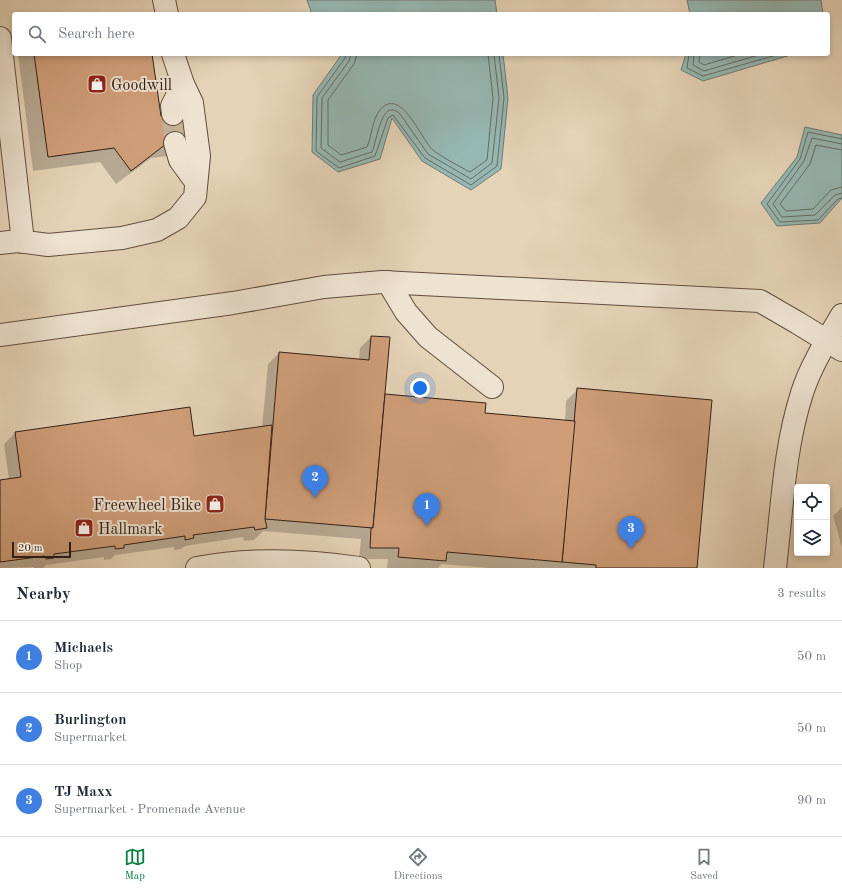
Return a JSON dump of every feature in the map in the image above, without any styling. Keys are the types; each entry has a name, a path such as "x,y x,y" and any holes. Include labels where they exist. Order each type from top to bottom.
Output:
{"street":[{"path":"164,0 167,12"},
{"path":"0,38 22,242"},
{"path":"0,243 22,242 48,245 122,238 157,230 178,218 195,197 199,156 192,102 183,84 174,56"},
{"path":"173,114 172,106 183,84"},
{"path":"176,143 180,160 196,182"},
{"path":"388,282 406,312 428,338 492,387"},
{"path":"0,335 233,303 324,286 388,282 760,301 834,345"},
{"path":"775,568 794,421 805,386 834,345 842,315"},
{"path":"197,568 220,564 261,561 312,563 360,568"}],"water":[{"path":"307,0 495,0 497,12 311,12"},
{"path":"687,0 821,0 823,12 690,12"},
{"path":"341,56 503,56 508,98 501,169 471,190 422,161 392,118 380,159 338,172 312,152 313,95"},
{"path":"685,56 787,56 703,81 681,70"},
{"path":"805,127 842,135 842,198 820,223 777,226 761,203 797,157"}],"building":[{"name":"Goodwill","path":"34,56 152,56 161,116 180,113 184,141 166,144 131,171 114,148 48,157"},
{"path":"371,336 390,337 373,528 265,519 279,352 369,360"},
{"path":"577,388 712,400 697,568 596,568 596,565 562,562"},
{"path":"385,394 486,403 485,413 575,421 562,562 447,552 446,561 398,557 399,548 370,548"},
{"path":"190,407 194,436 272,425 265,519 267,528 255,530 254,527 193,535 194,538 185,540 185,536 124,545 124,548 115,549 115,546 54,554 54,558 46,559 45,556 0,562 0,480 21,477 15,432"}],"tunnel":[{"path":"173,114 175,143"}],"place":[{"name":"Goodwill","path":"97,84"},
{"name":"Burlington","path":"315,498"},
{"name":"Freewheel Bike","path":"215,504"},
{"name":"Michaels","path":"427,526"},
{"name":"Hallmark","path":"84,528"},
{"name":"TJ Maxx","path":"631,549"}]}
